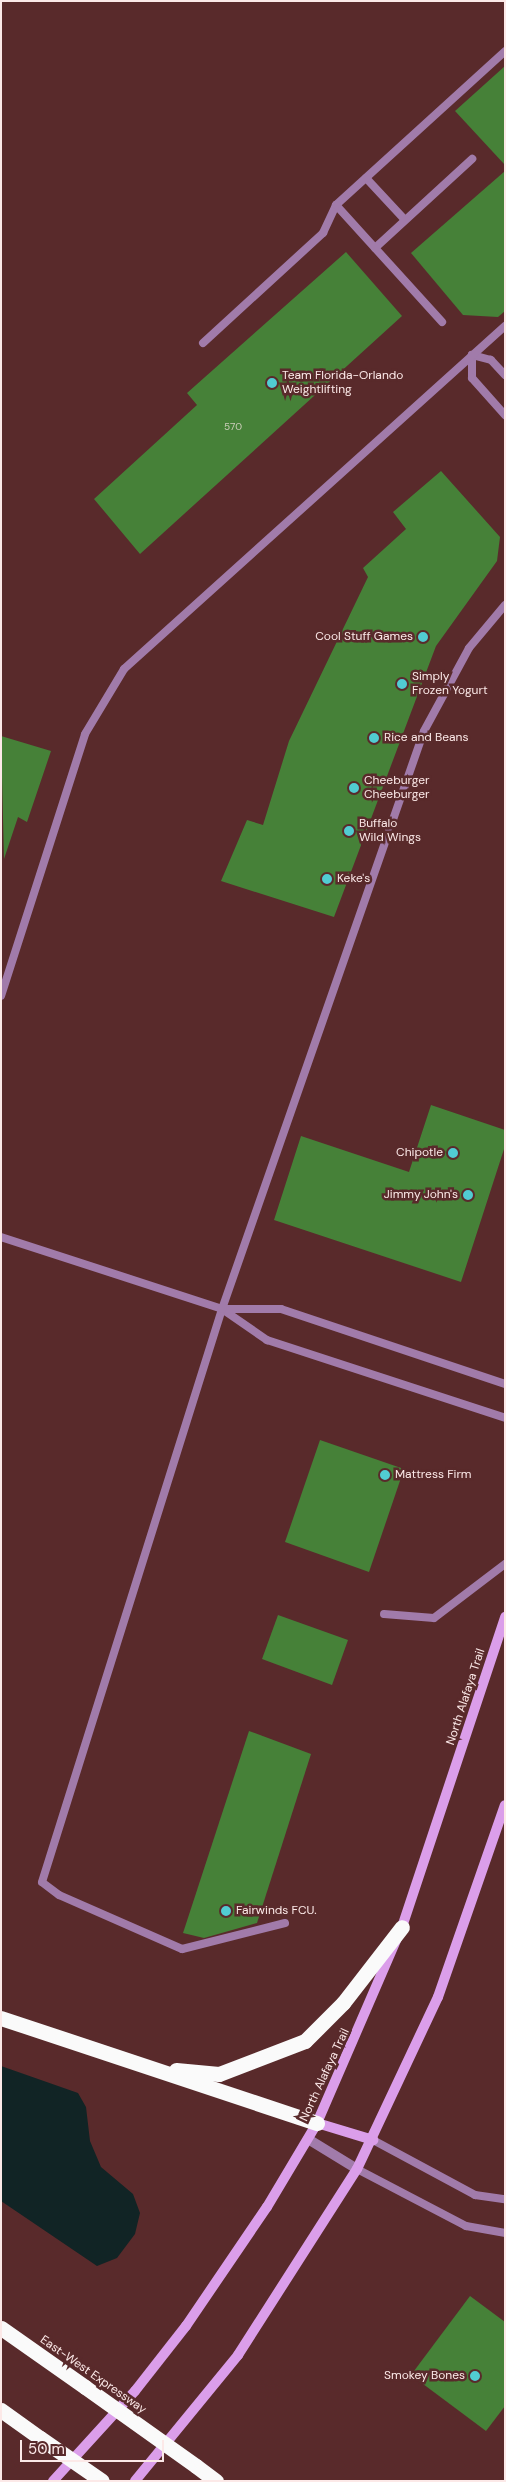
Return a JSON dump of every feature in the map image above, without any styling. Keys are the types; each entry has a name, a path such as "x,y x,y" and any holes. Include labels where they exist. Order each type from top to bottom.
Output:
{"highway":[{"path":"150,2068 219,2074 304,2041 344,2003 402,1927"},
{"path":"1,2018 317,2123"},
{"name":"East-West Expressway","path":"1,2328 216,2481"},
{"path":"1,2410 102,2481"}],"main road":[{"name":"North Alafaya Trail","path":"53,2481 135,2391 186,2326 317,2123 402,1927 505,1617"},
{"path":"135,2481 239,2353 358,2169 442,1988 505,1806"},
{"path":"317,2123 373,2140"}],"street":[{"path":"308,2139 358,2169"}],"lane":[{"path":"203,343 323,233 336,206 505,51"},
{"path":"375,248 472,159"},
{"path":"366,178 405,220"},
{"path":"336,206 442,322"},
{"path":"1,996 86,734 124,669 505,326"},
{"path":"472,355 491,360 505,375"},
{"path":"472,355 472,378 505,415"},
{"path":"285,1922 182,1949 59,1896 42,1882 222,1309 424,731 469,648 505,605"},
{"path":"1,1237 222,1309 268,1340 505,1418"},
{"path":"222,1309 281,1309 505,1384"},
{"path":"384,1614 434,1618 505,1564"},
{"path":"373,2140 475,2195 505,2199"},
{"path":"358,2169 466,2226 505,2232"}],"water":[{"path":"1,2066 78,2093 86,2107 90,2141 101,2167 133,2194 140,2213 135,2234 117,2258 97,2266 1,2201"}],"building":[{"path":"505,66 505,165 455,111"},
{"path":"505,171 505,311 498,317 463,315 411,253"},
{"path":"346,252 402,316 140,554 94,499 197,405 187,393"},
{"path":"441,471 500,537 497,561 436,646 334,917 221,881 247,820 263,825 289,741 368,577 363,568 406,529 393,512"},
{"path":"1,736 51,751 27,822 18,817 4,859"},
{"path":"431,1105 505,1130 505,1146 461,1282 274,1220 301,1136 409,1172"},
{"path":"320,1440 404,1469 369,1572 285,1542"},
{"path":"278,1615 348,1640 332,1685 262,1659"},
{"path":"249,1731 311,1754 257,1923 204,1938 183,1933"},
{"path":"470,2296 505,2322 505,2406 486,2431 411,2375"}],"place":[{"name":"Team Florida-Orlando Weightlifting","path":"272,383"},
{"name":"Cool Stuff Games","path":"423,637"},
{"name":"Simply Frozen Yogurt","path":"402,684"},
{"name":"Rice and Beans","path":"374,738"},
{"name":"Cheeburger Cheeburger","path":"354,788"},
{"name":"Buffalo Wild Wings","path":"349,831"},
{"name":"Keke's","path":"327,879"},
{"name":"Chipotle","path":"453,1153"},
{"name":"Jimmy John's","path":"468,1195"},
{"name":"Mattress Firm","path":"385,1475"},
{"name":"Fairwinds FCU.","path":"226,1911"},
{"name":"Smokey Bones","path":"475,2376"}]}
